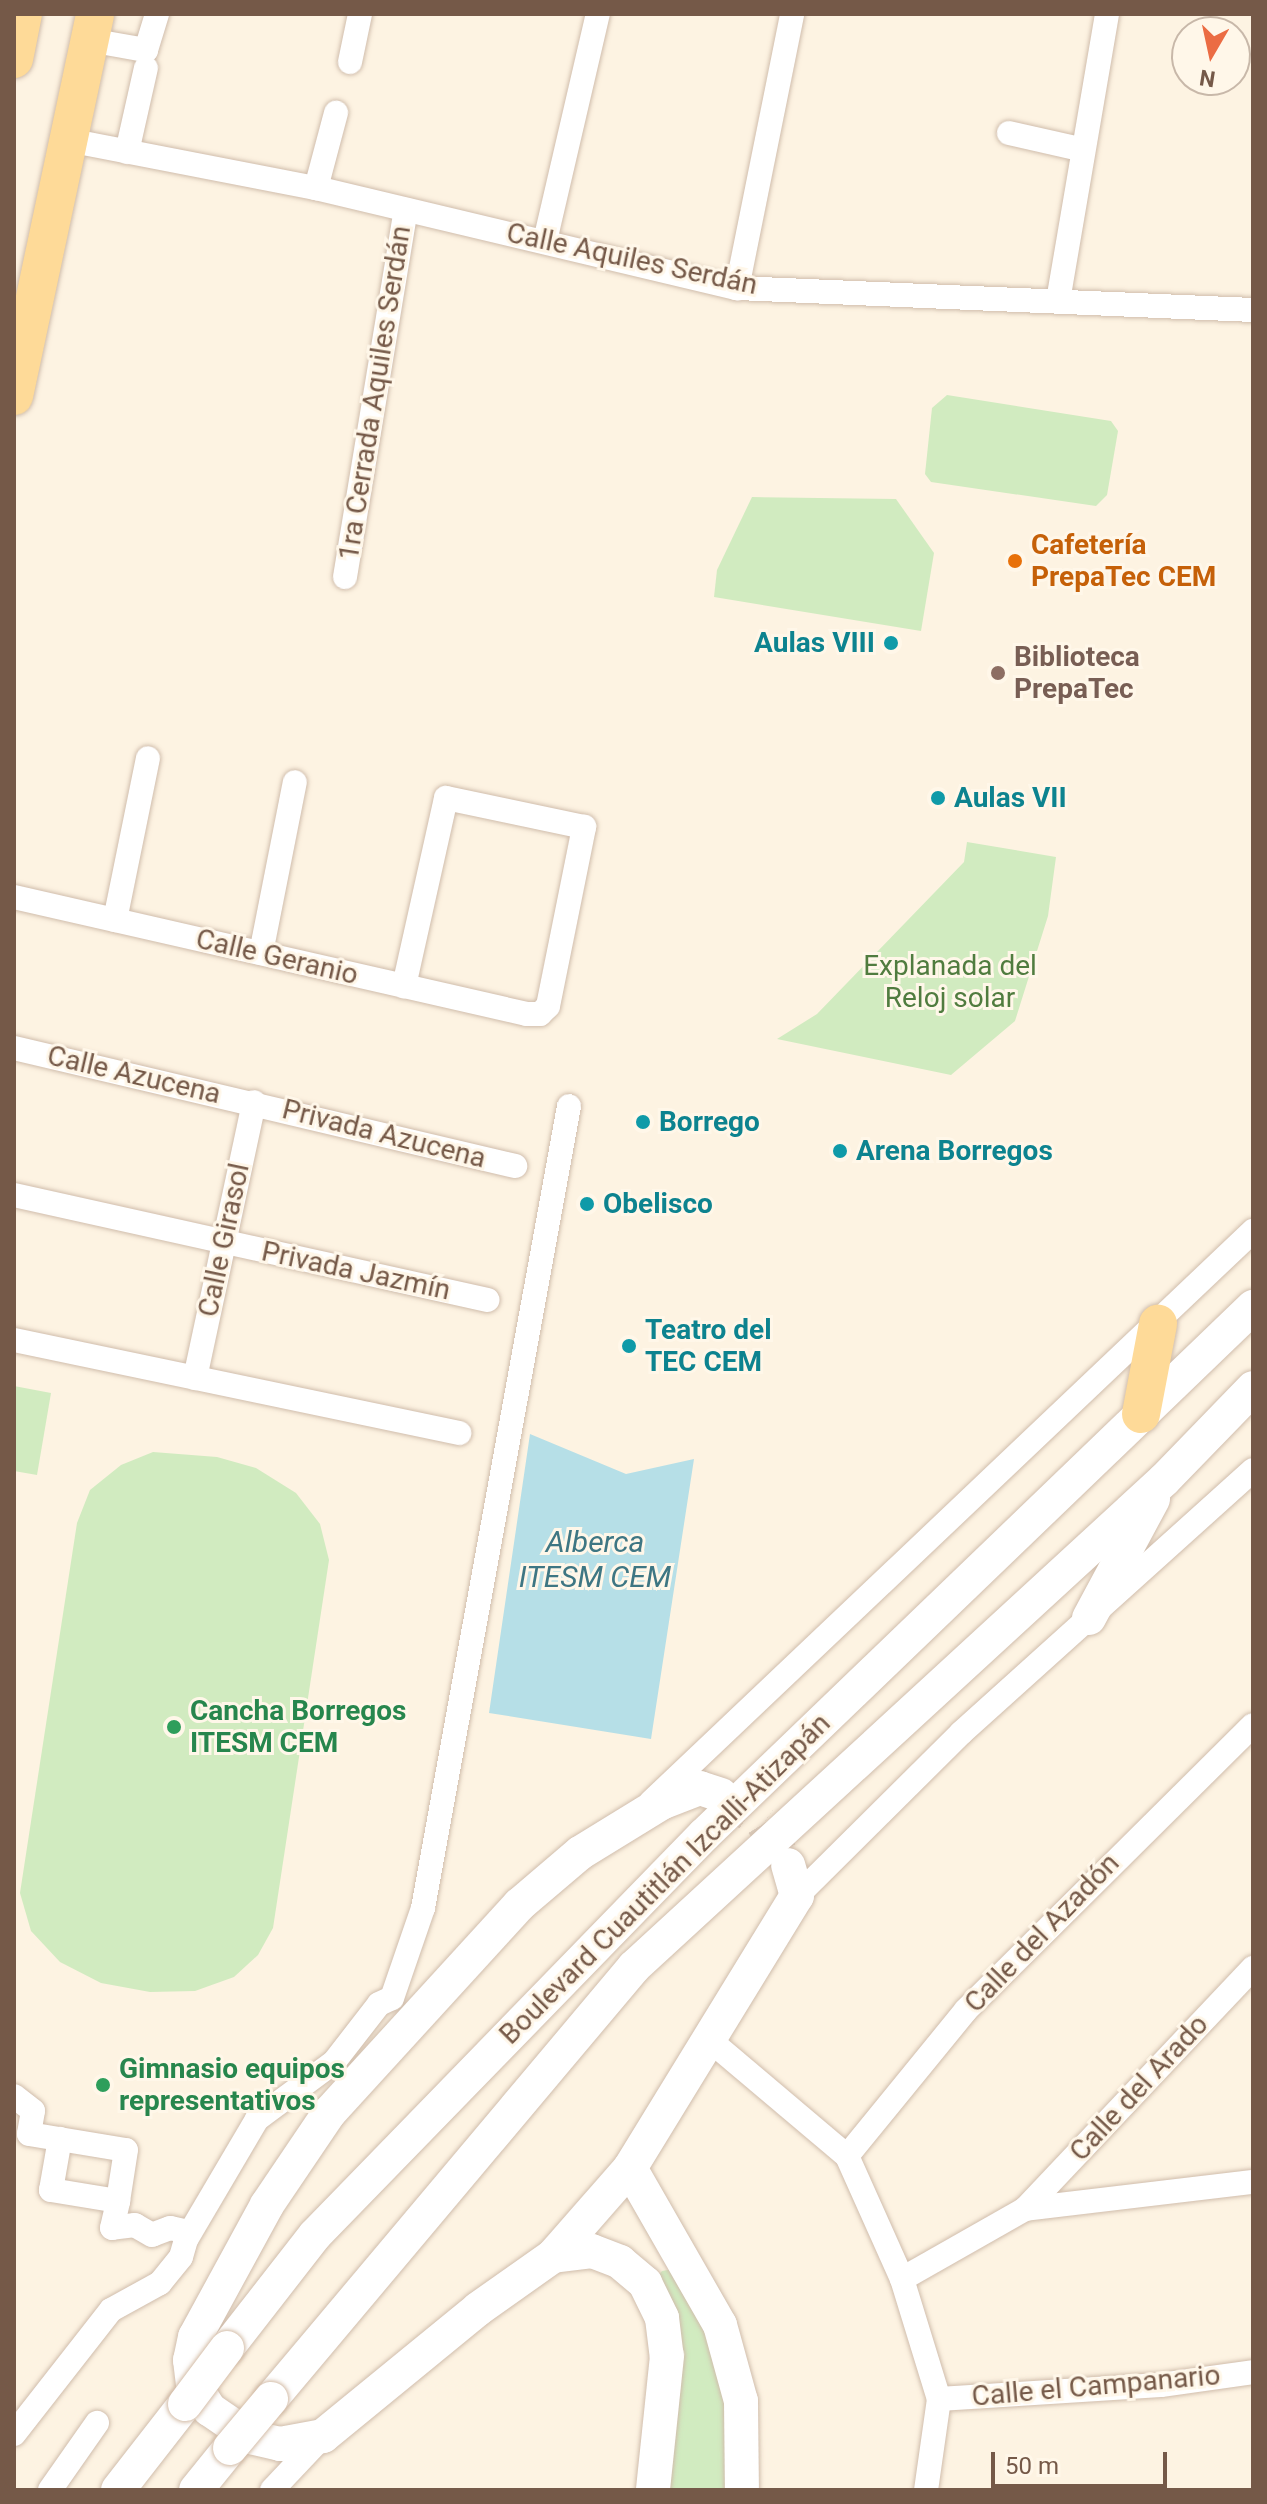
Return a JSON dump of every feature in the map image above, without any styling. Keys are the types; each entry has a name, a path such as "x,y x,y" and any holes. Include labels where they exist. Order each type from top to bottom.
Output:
{"main road":[{"path":"14,59 23,14"},
{"path":"14,396 92,27"},
{"name":"Boulevard Cuautitlán Izcalli-Atizapán","path":"118,2490 315,2235 704,1835 1253,1307"},
{"path":"1141,1414 1158,1324"},
{"name":"Boulevard Cuautitlán Izcalli-Atizapán","path":"196,2490 634,1967 1164,1480 1253,1388"},
{"path":"1089,1618 1164,1480"},
{"path":"721,1795 700,1788 663,1802 580,1853 519,1905 329,2113 267,2205 195,2337 190,2360 193,2383 209,2409 250,2437 280,2444 323,2436 478,2309 553,2256 630,2168 792,1881"},
{"path":"502,2043 493,2072 508,2084 532,2086"},
{"path":"630,2168 720,2325 741,2401 742,2490"},
{"path":"553,2256 592,2251 620,2262 645,2283 662,2318 667,2356 653,2490"},
{"path":"645,2283 657,2264 684,2258"}],"street":[{"path":"92,27 146,50 157,14"},
{"path":"350,62 360,14"},
{"path":"545,241 598,14"},
{"path":"737,288 792,14"},
{"path":"1058,301 1080,149 1107,14"},
{"path":"127,152 146,68"},
{"path":"316,188 336,113"},
{"path":"1009,133 1080,149"},
{"name":"Calle Aquiles Serdán","path":"68,140 316,188 737,288 1253,310"},
{"name":"1ra Cerrada Aquiles Serdán","path":"345,577 406,210"},
{"path":"115,920 148,758"},
{"path":"261,953 295,782"},
{"name":"Calle Geranio","path":"14,897 404,986 540,1014 548,1006 584,827 446,798 404,986"},
{"name":"Calle Azucena","path":"14,1048 254,1102"},
{"name":"Privada Azucena","path":"254,1102 515,1166"},
{"name":"Calle Girasol","path":"195,1378 254,1102"},
{"path":"187,2238 257,2119 334,2062 363,2031 379,2004 392,1998 423,1908 569,1106"},
{"name":"Privada Jazmín","path":"14,1195 488,1300"},
{"path":"626,1825 1253,1231"},
{"path":"14,1340 459,1433"},
{"path":"792,1881 1253,1470"},
{"name":"Calle del Azadón","path":"847,2156 966,2010 1253,1725"},
{"name":"Calle del Arado","path":"902,2279 1025,2209 1253,1968"},
{"path":"706,2037 847,2156 902,2279 939,2399 926,2490"},
{"path":"14,2096 33,2111 29,2134 126,2150 112,2228 135,2225 152,2235 178,2228 188,2232 181,2257 160,2283 111,2310 14,2434"},
{"path":"60,2139 51,2190 118,2201"},
{"name":"Calle del Arado","path":"1025,2209 1253,2182"},
{"name":"Calle el Campanario","path":"939,2399 1161,2385 1253,2372"},
{"path":"50,2490 97,2423"},
{"path":"272,2490 323,2436"}],"green space":[{"path":"947,395 1111,421 1118,431 1107,495 1096,506 931,482 925,474 932,408"},
{"path":"752,497 896,499 934,553 921,631 714,597 717,570"},
{"name":"Explanada del Reloj solar","path":"967,842 1056,857 1048,916 1015,1021 951,1075 777,1039 817,1014 964,862"},
{"path":"14,1386 51,1393 37,1475 14,1471"},
{"name":"Cancha Borregos ITESM CEM","path":"153,1452 217,1457 256,1468 296,1493 320,1524 329,1560 273,1928 258,1955 234,1977 195,1991 150,1992 101,1983 60,1962 31,1931 20,1893 77,1523 90,1490 121,1465"},
{"path":"679,2268 735,2401 733,2490 660,2490 652,2283 662,2271"}],"water":[{"name":"Alberca ITESM CEM","path":"530,1434 626,1474 694,1459 651,1739 489,1713"}],"tunnel":[{"path":"721,1795 763,1824 788,1865"}],"place":[{"name":"Cafetería PrepaTec CEM","path":"1015,561"},
{"name":"Aulas VIII","path":"891,643"},
{"name":"Biblioteca PrepaTec","path":"998,673"},
{"name":"Aulas VII","path":"938,798"},
{"name":"Borrego","path":"643,1122"},
{"name":"Arena Borregos","path":"840,1151"},
{"name":"Obelisco","path":"587,1204"},
{"name":"Teatro del TEC CEM","path":"629,1346"},
{"name":"Cancha Borregos ITESM CEM","path":"174,1727"},
{"name":"Gimnasio equipos representativos","path":"103,2085"}]}
